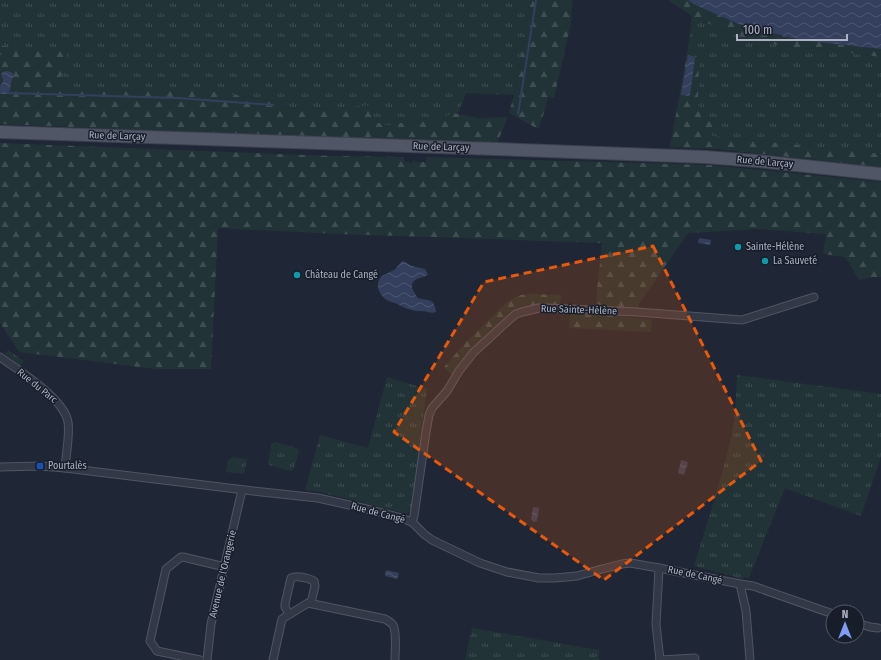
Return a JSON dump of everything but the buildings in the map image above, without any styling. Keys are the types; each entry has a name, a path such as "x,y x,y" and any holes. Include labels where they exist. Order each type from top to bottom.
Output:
{"main road":[{"name":"Rue de Larçay","path":"0,132 705,157 757,160 881,174"}],"street":[{"name":"Rue Sainte-Hélène","path":"412,522 427,426 432,408 447,391 459,371 473,354 516,314 528,310 547,308 637,312 742,320 814,297"},
{"name":"Rue du Parc","path":"0,358 53,397 64,409 68,421 65,468"},
{"name":"Rue de Cangé","path":"0,467 40,466 65,468 318,498 371,510 412,522 432,540 480,563 518,574 539,578 578,576 602,568 630,563 753,586 825,611"},
{"name":"Avenue de l'Orangerie","path":"207,660 211,624 242,490"},
{"path":"200,660 157,651 150,641 166,568 181,557 225,567"},
{"path":"659,568 656,624 660,660 695,658"},
{"path":"289,614 285,604 291,578 295,576 314,581 315,586 312,603"},
{"path":"740,584 746,611 750,660"},
{"path":"273,660 282,619 305,604 312,603 389,621 394,630 395,660"},
{"path":"865,626 878,628"}],"highlighted area":[{"path":"653,246 761,461 604,580 394,432 484,282"}],"green space":[{"path":"0,0 531,0 514,95 466,93 458,114 453,113 434,122 405,122 383,125 371,121 376,105 291,109 279,108 279,101 160,90 57,91 3,46 0,22"},
{"path":"531,0 572,0 571,23 554,98 548,97 538,129 509,113 514,95"},
{"path":"668,0 687,0 741,25 800,40 881,49 881,57 833,49 796,48 758,42 729,33 692,16"},
{"path":"692,16 729,33 758,42 796,48 833,49 881,57 881,154 712,136 708,115 702,112 698,105 698,59 688,48"},
{"path":"0,22 3,46 68,52 57,91 160,90 218,92 264,100 279,101 279,108 291,109 376,105 371,121 383,125 405,122 434,122 453,113 479,118 508,117 497,143 376,140 0,124"},
{"path":"688,48 698,58 698,105 702,112 709,116 713,121 714,126 711,129 712,136 881,154 881,167 717,149 670,147"},
{"path":"0,143 332,156 404,157 405,162 410,162 410,164 413,160 414,162 426,162 426,157 709,165 881,182 881,277 871,277 859,280 846,258 823,254 826,234 757,229 688,233 639,304 637,312 595,310 602,243 339,234 218,228 211,369 156,369 19,352 0,323"},
{"path":"529,294 561,295 560,308 539,308 510,319 454,377 444,367 466,342 504,305 513,298"},
{"path":"570,313 652,319 651,332 569,328"},
{"path":"8,350 24,361 20,366 5,354"},
{"path":"737,375 881,394 881,456 861,516 785,488 749,578 744,577 743,579 694,566 719,483 732,433"},
{"path":"387,377 427,389 411,510 407,514 321,492 305,490 320,435 368,448"},
{"path":"275,442 297,448 299,451 294,469 291,471 269,465 268,462 272,444"},
{"path":"233,457 247,459 244,474 226,472 228,460"},
{"path":"472,628 599,650 599,660 465,660"}],"water":[{"path":"687,0 881,0 881,49 800,40 741,25"},
{"path":"688,55 695,58 689,96 681,95"},
{"path":"7,71 13,73 14,76 7,94 0,94 0,86 3,82 1,75 3,72"},
{"path":"699,238 711,240 710,245 698,243"},
{"path":"403,261 412,266 425,269 428,274 415,280 412,287 418,298 432,302 435,306 436,312 431,313 408,309 386,300 380,292 378,283 380,278 394,270"},
{"path":"681,460 688,462 684,475 678,473"},
{"path":"533,507 539,508 537,521 534,522 531,520"},
{"path":"386,570 399,573 397,579 385,576"}],"waterway":[{"path":"518,114 536,0"},
{"path":"8,93 178,98 273,105"}],"place":[{"name":"Sainte-Hélène","path":"738,247"},
{"name":"La Sauveté","path":"765,261"},
{"name":"Château de Cangé","path":"297,275"},
{"name":"Pourtalès","path":"40,466"}]}
